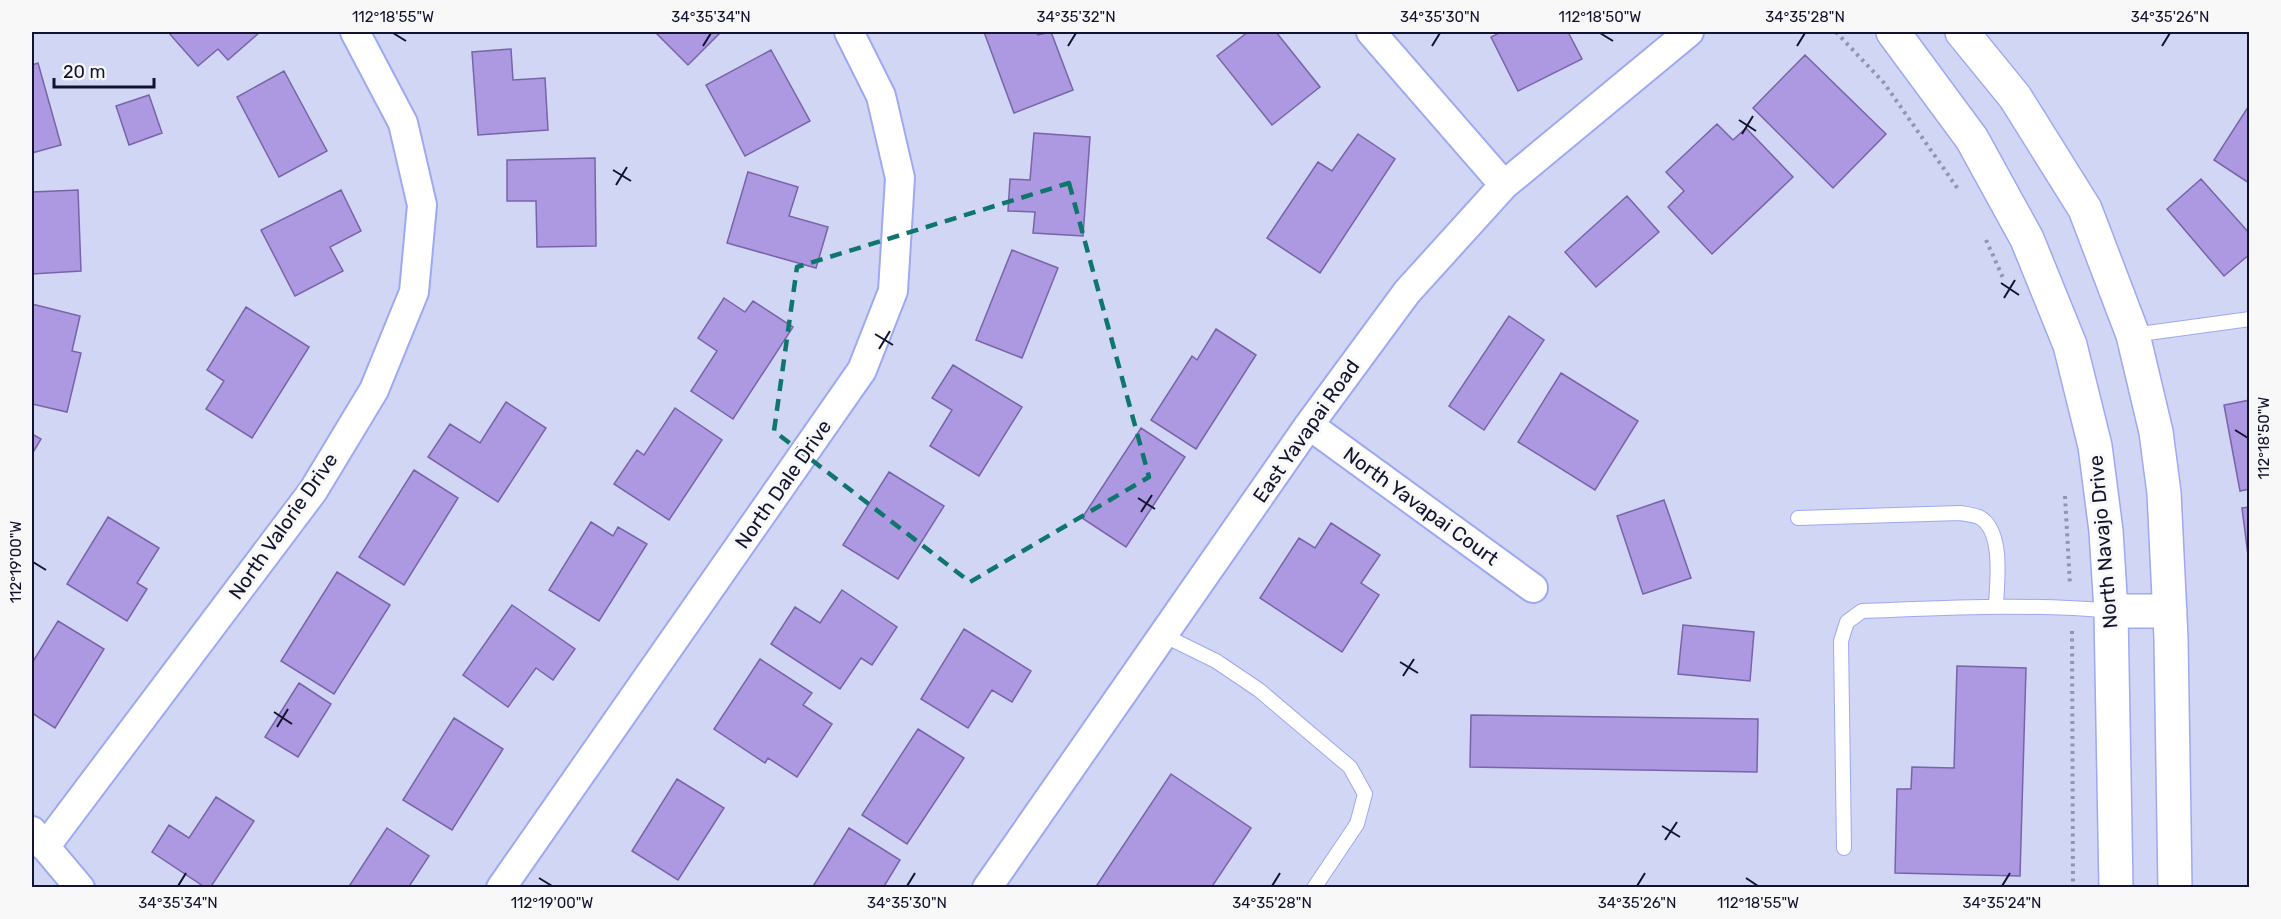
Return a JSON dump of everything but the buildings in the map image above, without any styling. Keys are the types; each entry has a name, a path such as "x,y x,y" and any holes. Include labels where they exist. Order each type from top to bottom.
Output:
{"street":[{"name":"North Valorie Drive","path":"38,839 313,491 374,390 414,292 422,205 403,123 355,32"},
{"name":"North Dale Drive","path":"501,888 862,370 893,291 900,178 881,96 849,32"},
{"path":"1371,32 1504,185"},
{"name":"East Yavapai Road","path":"987,888 1309,425 1407,292 1504,185 1689,32"},
{"name":"North Navajo Drive","path":"1893,32 1972,139 2027,239 2070,345 2095,446 2106,531 2111,611 2116,888"},
{"path":"1962,32 2015,97 2085,209 2133,335 2156,432 2161,473 2169,611 2175,888"},
{"name":"North Yavapai Court","path":"1309,425 1533,588"},
{"path":"2111,611 2169,611"},
{"path":"38,839 80,888"}],"lane":[{"path":"2133,335 2250,319"},
{"path":"1798,518 1960,513 1980,517 1993,532 1999,566 1996,605"},
{"path":"1844,848 1841,641 1847,622 1862,611 1996,605 2071,607 2111,611"},
{"path":"1163,635 1216,661 1259,690 1350,767 1365,794 1357,824 1314,888"}],"path":[{"path":"1836,32 1884,83 1965,198"},
{"path":"1981,230 2006,283"},
{"path":"2065,494 2071,607 2073,888"}],"highlighted area":[{"path":"1069,183 1149,477 970,582 774,431 797,267"}]}
